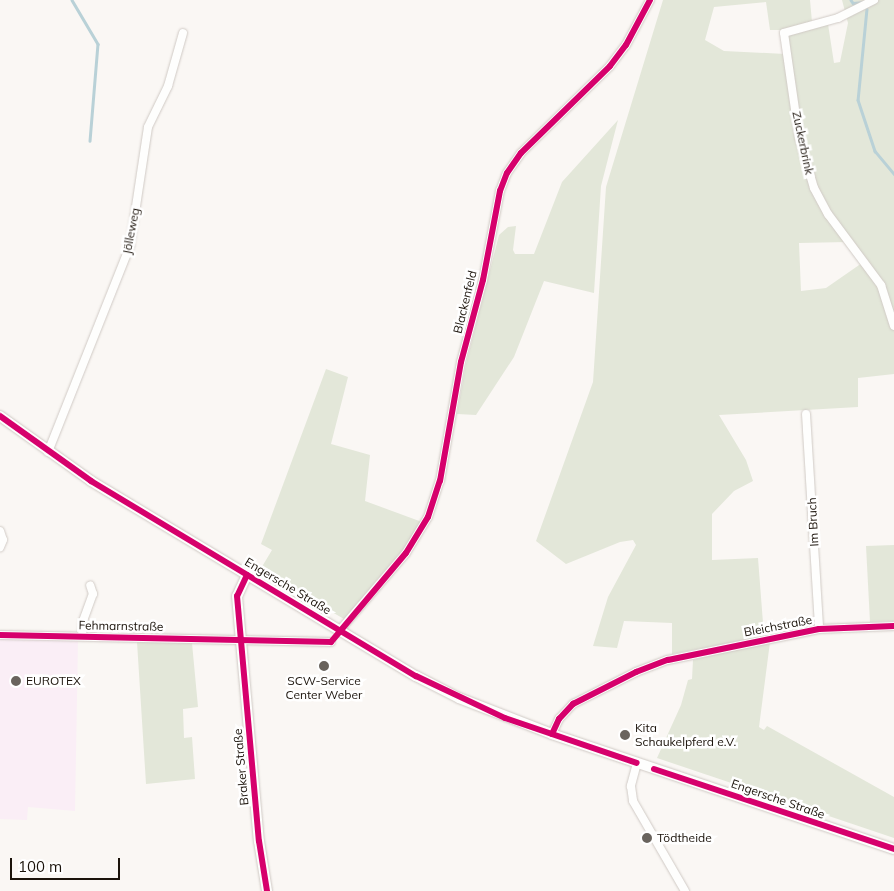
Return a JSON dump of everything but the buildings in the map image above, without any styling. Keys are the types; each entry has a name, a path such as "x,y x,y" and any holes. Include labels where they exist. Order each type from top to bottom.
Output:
{"main road":[{"name":"Engersche Straße","path":"0,416 48,452 340,630 459,698 552,734 894,850"},
{"name":"Braker Straße","path":"247,574 237,592 259,841 267,891"}],"street":[{"name":"Blackenfeld","path":"340,630 406,553 428,517 440,481 460,370 483,280 500,192 507,173 521,153 610,66 626,45 650,0"},
{"name":"Zuckerbrink","path":"874,0 838,18 784,33 799,137 814,188 828,214 877,278 887,298 894,326"},
{"name":"Jölleweg","path":"48,452 130,246 148,127 168,86 183,33"},
{"name":"Im Bruch","path":"806,414 819,629"},
{"path":"0,531 3,540 0,547"},
{"name":"Fehmarnstraße","path":"82,636 93,594 90,585"},
{"name":"Bleichstraße","path":"552,734 559,719 573,704 636,672 668,660 819,629 894,626"},
{"name":"Fehmarnstraße","path":"0,635 242,640"},
{"path":"242,640 331,642"},
{"path":"637,763 631,786 634,801 685,891"}],"shaded area":[{"path":"663,0 810,0 812,22 828,24 834,63 840,62 848,23 842,0 894,0 894,374 858,378 858,407 719,415 746,460 753,481 734,491 712,514 712,560 758,558 764,636 672,654 672,623 624,621 617,648 593,646 608,597 636,545 633,540 620,542 566,564 536,541 593,382 606,187","holes":["766,2 770,30 783,30 785,54 724,51 705,40 714,7","847,242 862,263 826,288 801,291 799,243"]},
{"path":"618,120 601,186 594,293 544,281 514,357 476,415 457,414 466,364 499,235 508,227 516,226 513,250 515,254 534,254 562,182"},
{"path":"326,369 348,377 331,444 370,455 365,501 422,522 416,534 344,619 260,570 272,550 261,544"},
{"path":"894,545 894,621 870,622 866,546"},
{"path":"0,639 78,641 75,811 28,807 27,820 0,819"},
{"path":"137,642 192,643 198,707 183,709 184,738 192,737 195,779 146,784"},
{"path":"770,642 759,727 764,730 767,726 894,797 894,838 657,758 681,705 688,680 692,679 693,660"}],"waterway":[{"path":"72,0 98,44 90,141"},
{"path":"851,0 853,3 865,2"},
{"path":"867,9 858,100 875,151 894,174"}],"cycle path":[{"path":"0,635 331,642 406,553 428,517 440,481 461,362 483,280 500,191 507,173 521,153 610,66 626,45 650,0"},
{"path":"0,416 91,481 416,676 505,718 637,763"},
{"path":"247,575 237,596 259,841 267,891"},
{"path":"552,734 559,719 573,704 636,672 668,660 819,629 894,626"},
{"path":"654,769 894,849"}],"place":[{"name":"SCW-Service Center Weber","path":"324,666"},
{"name":"EUROTEX","path":"16,681"},
{"name":"Kita Schaukelpferd e.V.","path":"625,735"},
{"name":"Tödtheide","path":"647,838"}]}
